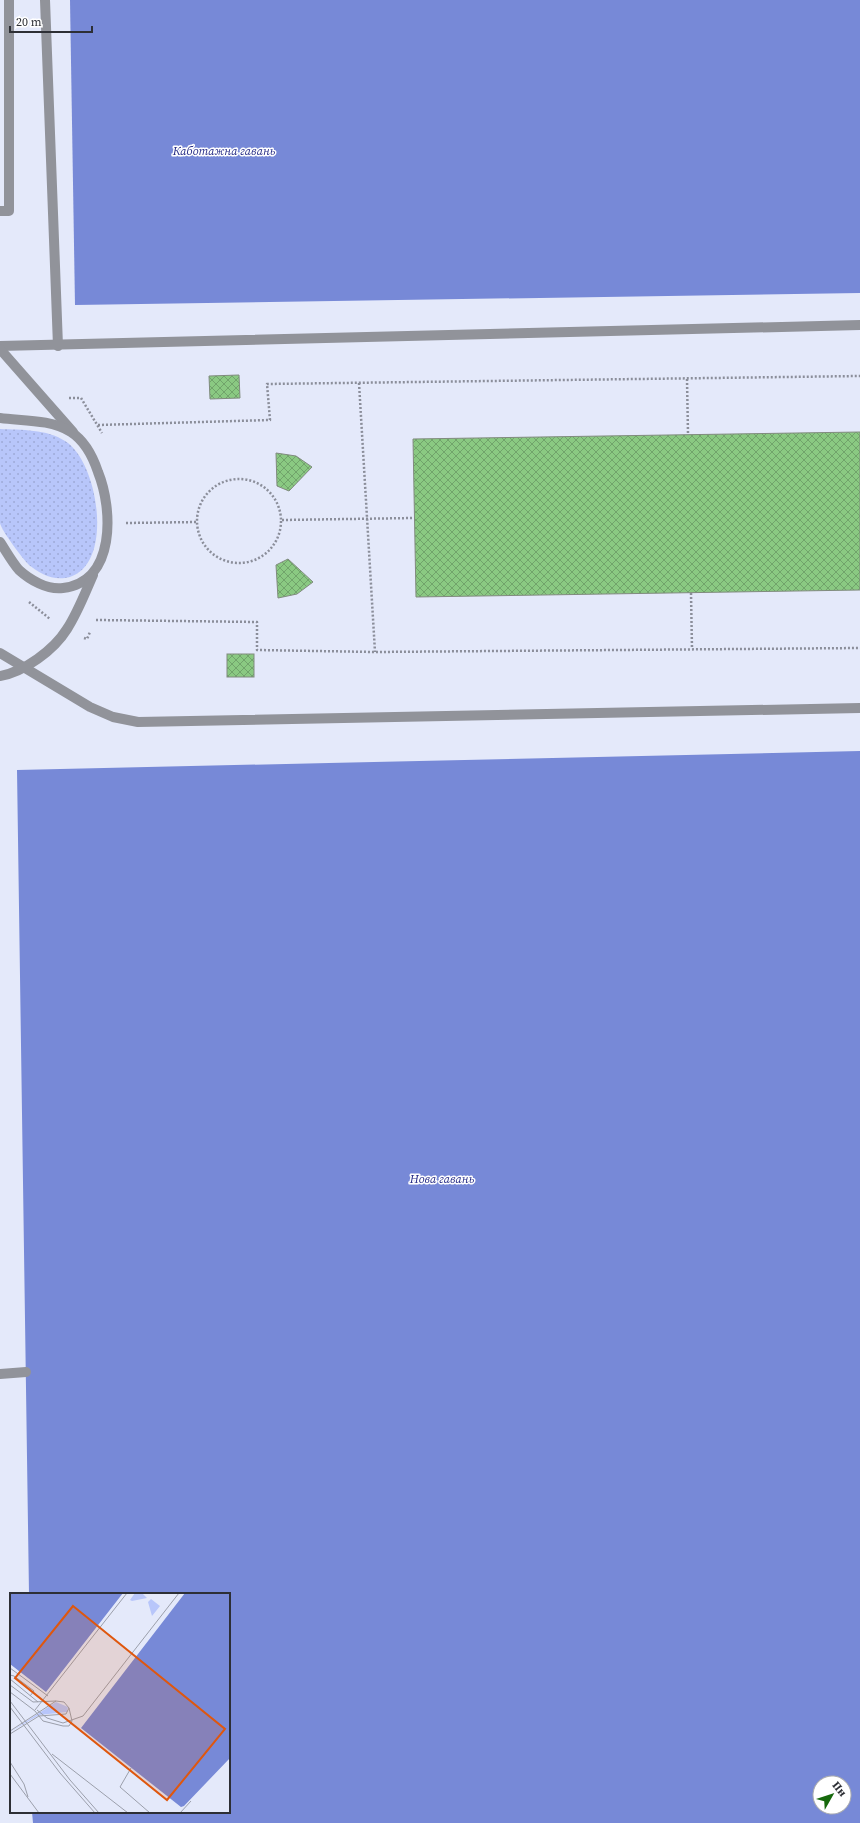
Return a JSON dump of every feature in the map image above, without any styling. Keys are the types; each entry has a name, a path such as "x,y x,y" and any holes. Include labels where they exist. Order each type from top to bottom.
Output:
{"lane":[{"path":"0,211 9,211 9,0"},
{"path":"45,0 58,346"},
{"path":"0,346 58,346 860,325"},
{"path":"0,350 9,357 87,448 101,479 107,510 105,545 96,569 67,629 60,638 27,666 17,672 0,676"},
{"path":"0,418 54,425 71,432 78,438"},
{"path":"0,542 18,569 30,579 45,586 58,589 70,587 81,583 96,569"},
{"path":"0,654 90,707 113,717 138,722 860,708"},
{"path":"0,1374 26,1372"}],"path":[{"path":"98,425 270,420 267,384 860,376"},
{"path":"687,379 688,434"},
{"path":"359,383 376,652"},
{"path":"44,398 81,398 105,439"},
{"path":"238,478 254,480 268,490 278,503 282,520 278,538 266,554 254,560 241,563 228,561 216,556 206,546 200,535 197,522 200,506 208,491 222,482 238,478"},
{"path":"282,520 414,518"},
{"path":"122,523 197,522"},
{"path":"691,593 692,649"},
{"path":"24,597 54,622 86,639 98,614"},
{"path":"96,620 257,622 257,650 376,652 860,648"}],"shaded area":[{"path":"0,429 25,430 50,434 65,441 77,452 87,470 97,514 96,536 91,556 81,571 65,578 50,577 41,573 26,562 1,527"}],"water":[{"name":"Каботажна гавань","path":"70,0 860,0 860,293 75,305"},
{"name":"Нова гавань","path":"860,751 860,1823 33,1823 32,1813 230,1813 230,1593 29,1593 17,770"}],"building":[{"path":"239,375 240,398 210,399 209,376"},
{"path":"860,432 860,590 416,597 413,439"},
{"path":"276,453 296,456 312,467 289,491 277,486"},
{"path":"288,559 313,582 297,594 278,598 276,565"},
{"path":"227,654 254,654 254,677 227,677"}]}
